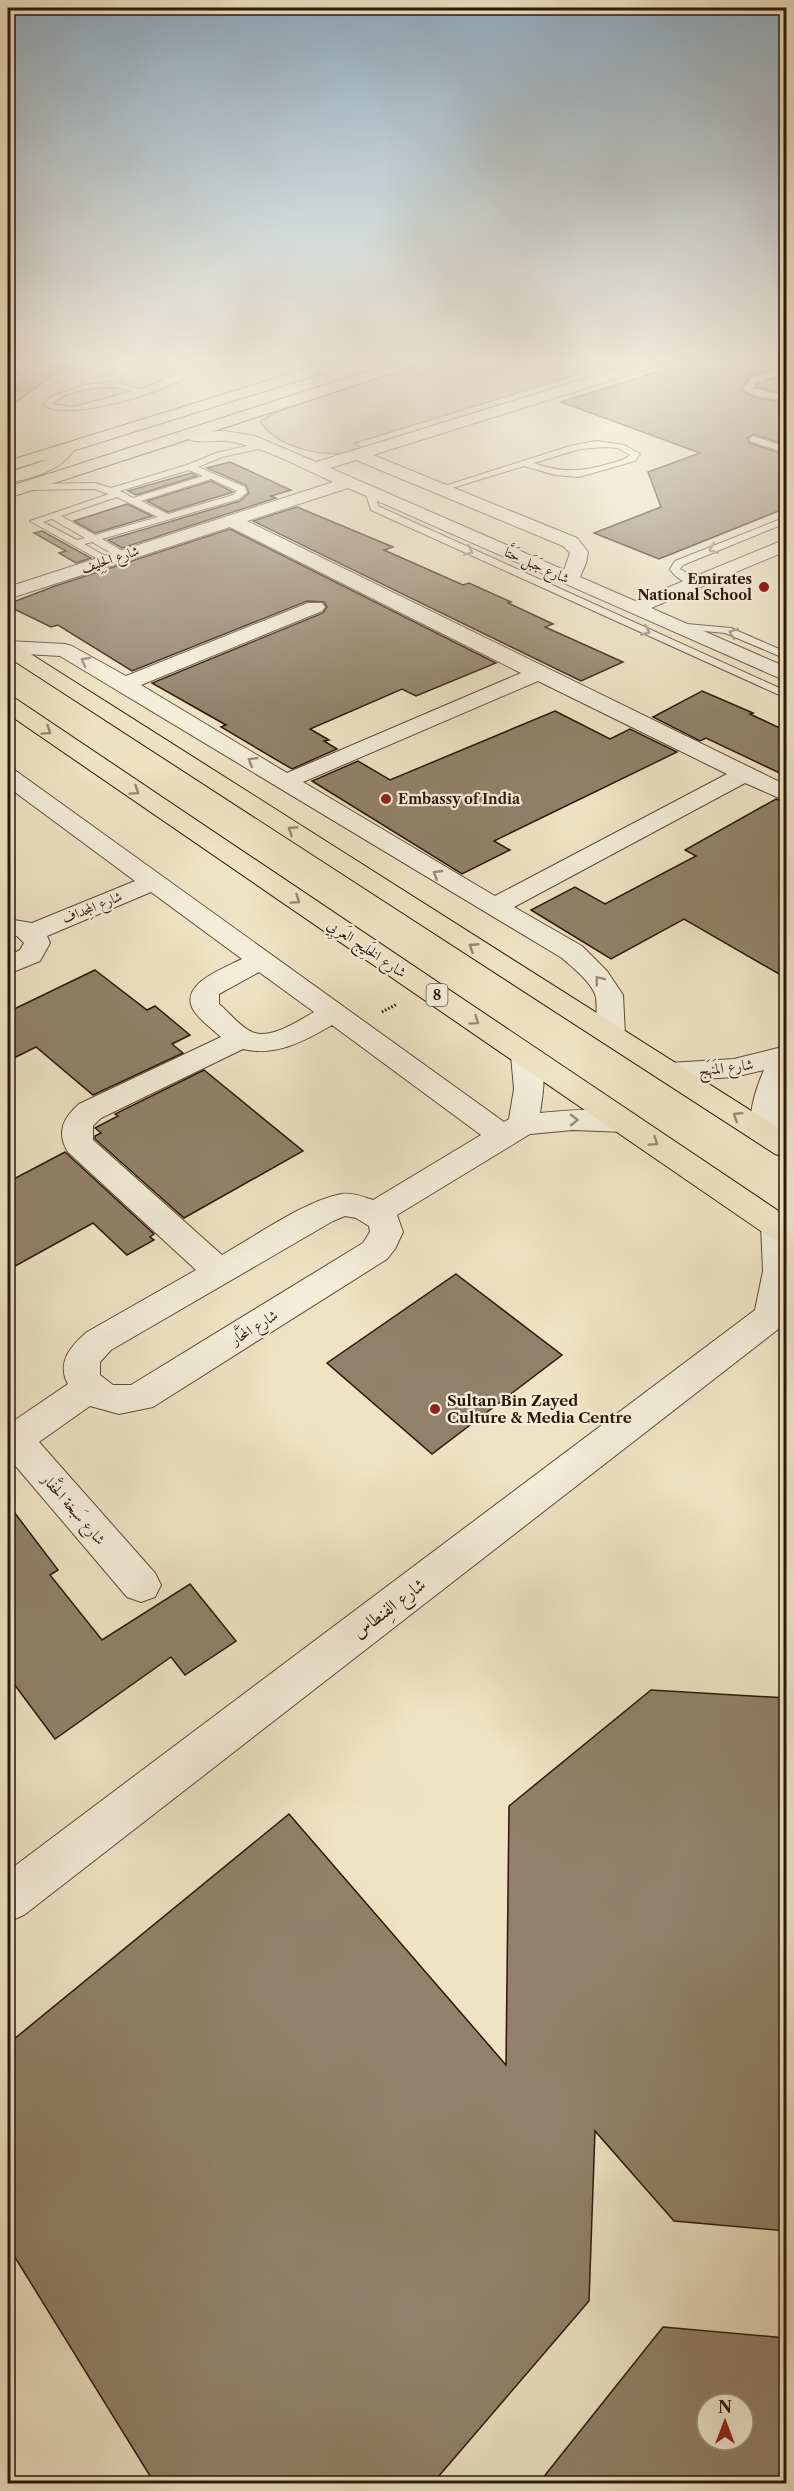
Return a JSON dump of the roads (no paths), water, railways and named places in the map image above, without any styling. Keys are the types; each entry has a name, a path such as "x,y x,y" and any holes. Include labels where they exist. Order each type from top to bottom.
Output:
{"main road":[{"path":"8,493 57,477"},
{"path":"8,648 776,1141"},
{"name":"شارع الخَلِيج العَربِي","path":"8,704 782,1229"}],"street":[{"name":"شارع جَبَل حَتَّا","path":"339,477 786,675"},
{"path":"412,477 570,542 579,552 577,563 569,579"},
{"name":"شارع الحِلِيف","path":"8,593 350,482"},
{"path":"231,520 786,794"},
{"path":"635,608 786,544"},
{"path":"126,684 315,608"},
{"path":"8,648 65,650 126,684 572,952 597,977 609,995 611,1035"},
{"path":"287,782 539,673"},
{"path":"495,907 744,774"},
{"path":"8,776 344,1020 513,1130"},
{"name":"شارع المِجداف","path":"19,930 154,882"},
{"name":"شارع المِجداف","path":"8,966 22,960 34,949 35,938 19,930"},
{"path":"261,960 210,986 203,1000 206,1008 242,1038 259,1042 278,1040 344,1020"},
{"path":"219,1272 86,1152 79,1145 75,1136 76,1127 90,1111 242,1038"},
{"path":"513,1130 529,1089 526,1055"},
{"name":"شارع المَنهَج","path":"669,1072 734,1068 785,1057"},
{"name":"شارع المَنهَج","path":"776,1141 769,1093 785,1057"},
{"path":"11,1436 89,1388 83,1379 81,1369 83,1358 99,1341 332,1208 355,1205 376,1213 513,1130 573,1120 625,1122"},
{"name":"شارع المَحَّار","path":"89,1388 98,1395 111,1400 140,1397 153,1391 375,1251 387,1236 387,1228 376,1213"},
{"name":"شارع الفِنطاس","path":"8,1899 779,1315 777,1294 782,1229"},
{"name":"شارع سَبخة الحَفَّار","path":"11,1436 141,1585"}],"lane":[{"path":"114,558 75,543 35,521 157,477"},
{"path":"133,501 207,477"},
{"path":"75,543 236,497 242,492 242,489 214,477"},
{"path":"440,489 478,477"},
{"path":"26,487 77,485 114,492 167,517"},
{"path":"370,491 374,508 786,695"},
{"path":"52,515 92,538 114,558"},
{"path":"695,582 678,574 675,569 678,562 786,520"},
{"path":"147,523 164,541"},
{"path":"676,626 727,630 786,656"}],"place":[{"name":"Emirates National School","path":"764,587"},
{"name":"Embassy of India","path":"386,799"},
{"name":"Sultan Bin Zayed Culture & Media Centre","path":"435,1409"}]}
